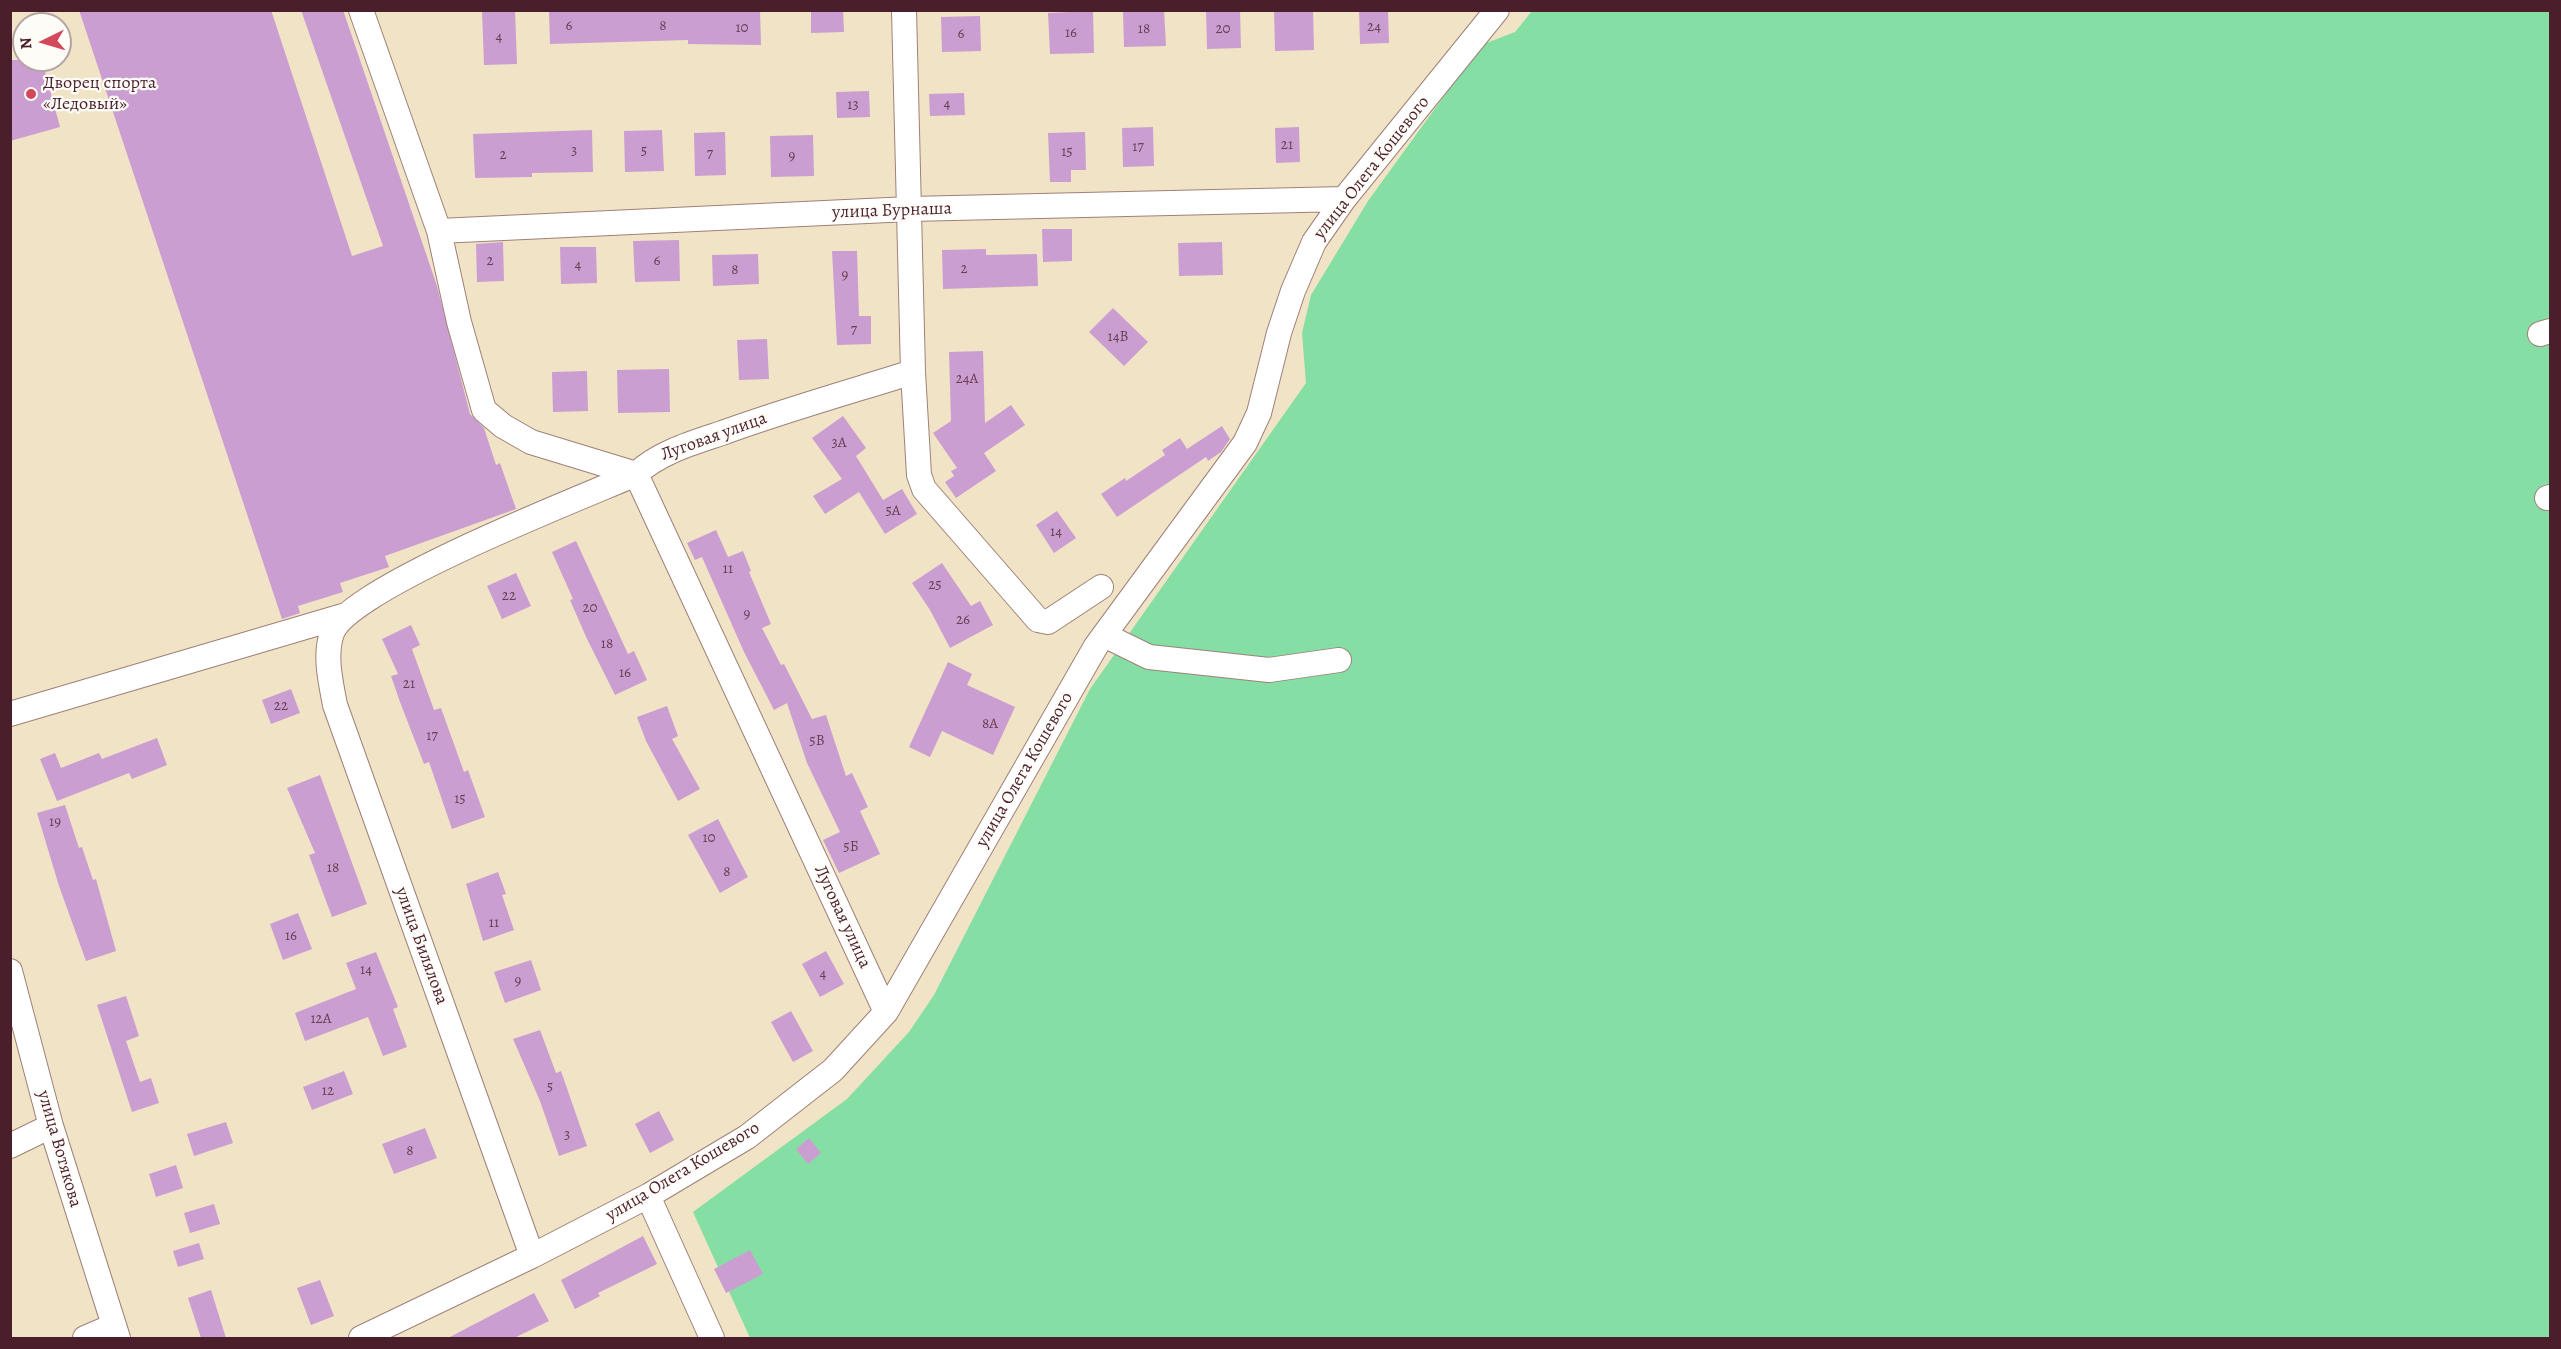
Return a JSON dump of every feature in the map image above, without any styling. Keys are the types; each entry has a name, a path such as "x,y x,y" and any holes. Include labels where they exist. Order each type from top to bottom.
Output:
{"street":[{"path":"361,10 439,231 459,322 484,410 503,426 531,442 636,474"},
{"path":"904,10 913,372 916,460 919,475 924,489 1038,620 1048,622 1101,587"},
{"name":"улица Олега Кошевого","path":"361,1338 532,1256 648,1196 747,1137 833,1070 886,1012 1104,635 1245,443 1259,413 1279,333 1293,291 1314,242 1344,199 1497,10"},
{"name":"улица Бурнаша","path":"439,231 910,209 1344,199"},
{"name":"Луговая улица","path":"886,1012 636,474 650,460 677,449 758,420 913,372"},
{"path":"10,714 339,624 375,593 460,550 636,474"},
{"name":"улица Билялова","path":"339,624 328,665 335,705 532,1256"},
{"path":"1104,635 1149,657 1269,669 1340,660"},
{"name":"улица Вотякова","path":"10,971 51,1126 115,1332"},
{"path":"10,1146 51,1126"},
{"path":"648,1196 712,1338"},
{"path":"86,1338 115,1332"}],"green space":[{"path":"1532,11 2550,11 2550,1338 750,1338 693,1212 847,1099 909,1032 934,995 1090,689 1306,383 1302,333 1311,295 1368,201 1481,45 1515,32"}],"building":[{"path":"79,10 271,10 352,256 383,246 301,10 343,10 437,286 470,414 484,428 496,465 500,463 516,509 385,556 389,567 340,583 343,592 298,606 300,613 282,619"},
{"path":"482,10 515,10 517,64 484,65"},
{"path":"549,10 760,10 761,45 688,44 688,40 550,44"},
{"path":"811,10 843,10 844,32 811,33"},
{"path":"1164,10 1166,46 1124,47 1123,11"},
{"path":"1206,10 1240,10 1241,48 1207,49"},
{"path":"1274,10 1313,10 1314,50 1275,51"},
{"path":"1359,10 1388,10 1389,43 1360,44"},
{"path":"1093,11 1094,53 1050,54 1048,13"},
{"path":"980,16 981,51 942,52 941,17"},
{"name":"Дворец спорта «Ледовый»","path":"10,60 12,60 12,72 45,72 60,127 10,141"},
{"path":"869,91 870,117 837,118 836,92"},
{"path":"964,93 965,115 930,116 929,94"},
{"path":"1153,127 1154,166 1123,167 1122,128"},
{"path":"1299,127 1300,162 1276,163 1275,128"},
{"path":"592,130 593,172 532,173 532,177 475,178 473,134"},
{"path":"662,130 664,171 625,172 624,131"},
{"path":"725,132 726,175 695,176 694,133"},
{"path":"1085,132 1086,170 1071,170 1071,182 1050,182 1048,133"},
{"path":"813,135 814,176 771,177 770,136"},
{"path":"1042,229 1072,229 1072,261 1043,262"},
{"path":"679,240 680,281 635,282 633,241"},
{"path":"503,242 504,281 477,282 476,244"},
{"path":"1222,242 1223,275 1179,276 1178,243"},
{"path":"560,247 596,247 597,283 561,284"},
{"path":"986,249 986,255 1037,254 1038,286 943,289 942,250"},
{"path":"832,251 857,251 859,316 871,316 871,344 837,345"},
{"path":"758,254 759,284 713,286 712,255"},
{"path":"1113,308 1148,342 1124,366 1089,332"},
{"path":"767,339 769,379 739,380 737,340"},
{"path":"983,351 985,423 1011,405 1025,425 984,453 996,471 956,498 945,482 954,476 951,471 957,468 933,433 951,421 949,352"},
{"path":"669,369 670,412 618,413 617,370"},
{"path":"587,371 588,411 553,412 552,372"},
{"path":"843,416 866,448 856,456 883,500 902,489 917,514 885,534 859,492 825,514 813,496 842,479 812,438"},
{"path":"1222,426 1230,439 1221,452 1208,461 1206,457 1117,517 1101,494 1125,478 1126,481 1165,455 1162,450 1180,438 1187,449"},
{"path":"1057,511 1076,538 1054,553 1036,525"},
{"path":"716,530 728,557 743,551 751,571 749,572 771,624 762,628 781,665 784,664 812,719 826,715 846,776 852,773 868,807 860,811 880,854 839,873 823,840 840,832 807,763 787,703 774,710 744,652 702,557 695,560 687,543"},
{"path":"576,541 628,654 634,651 647,680 615,695 587,639 570,600 573,599 552,552"},
{"path":"942,563 971,606 980,601 993,625 950,648 930,610 912,583"},
{"path":"516,573 531,606 502,619 487,586"},
{"path":"411,625 420,645 412,649 434,710 441,708 464,772 468,770 485,817 452,829 429,762 424,764 400,702 391,676 398,674 382,639"},
{"path":"948,662 972,674 967,685 1015,707 993,755 942,731 930,757 909,747"},
{"path":"291,689 300,713 271,724 262,700"},
{"path":"667,706 678,736 672,739 700,789 678,801 646,741 637,717"},
{"path":"157,738 167,765 132,779 129,773 57,801 40,759 55,753 61,768 99,753 102,759"},
{"path":"320,775 367,904 332,917 309,855 315,853 287,788"},
{"path":"65,805 79,848 82,847 93,880 96,879 116,951 86,961 59,886 37,813"},
{"path":"718,819 748,877 720,893 688,835"},
{"path":"498,872 506,894 502,895 514,930 483,941 466,884"},
{"path":"298,913 312,949 283,960 270,924"},
{"path":"826,951 844,984 820,997 802,964"},
{"path":"376,952 398,1007 393,1009 407,1047 383,1056 368,1017 305,1041 295,1013 356,989 346,963"},
{"path":"531,960 541,990 505,1003 494,972"},
{"path":"126,996 139,1036 126,1041 140,1082 151,1078 159,1103 132,1112 97,1005"},
{"path":"791,1011 813,1051 793,1062 771,1022"},
{"path":"540,1030 556,1073 561,1071 587,1146 559,1156 540,1101 513,1039"},
{"path":"344,1071 353,1094 312,1110 303,1087"},
{"path":"659,1111 674,1140 650,1153 635,1124"},
{"path":"226,1122 233,1143 194,1156 187,1134"},
{"path":"425,1128 437,1158 394,1174 382,1144"},
{"path":"809,1138 821,1153 808,1164 796,1149"},
{"path":"176,1165 183,1188 156,1197 149,1174"},
{"path":"214,1204 220,1224 190,1233 184,1213"},
{"path":"643,1236 657,1264 598,1293 600,1296 575,1309 561,1280"},
{"path":"199,1243 204,1259 178,1267 173,1251"},
{"path":"750,1250 763,1274 726,1293 714,1269"},
{"path":"320,1280 334,1316 311,1325 297,1288"},
{"path":"211,1290 226,1338 201,1338 188,1298"},
{"path":"534,1293 549,1321 514,1338 448,1338"}],"place":[{"name":"Дворец спорта «Ледовый»","path":"31,94"}]}
